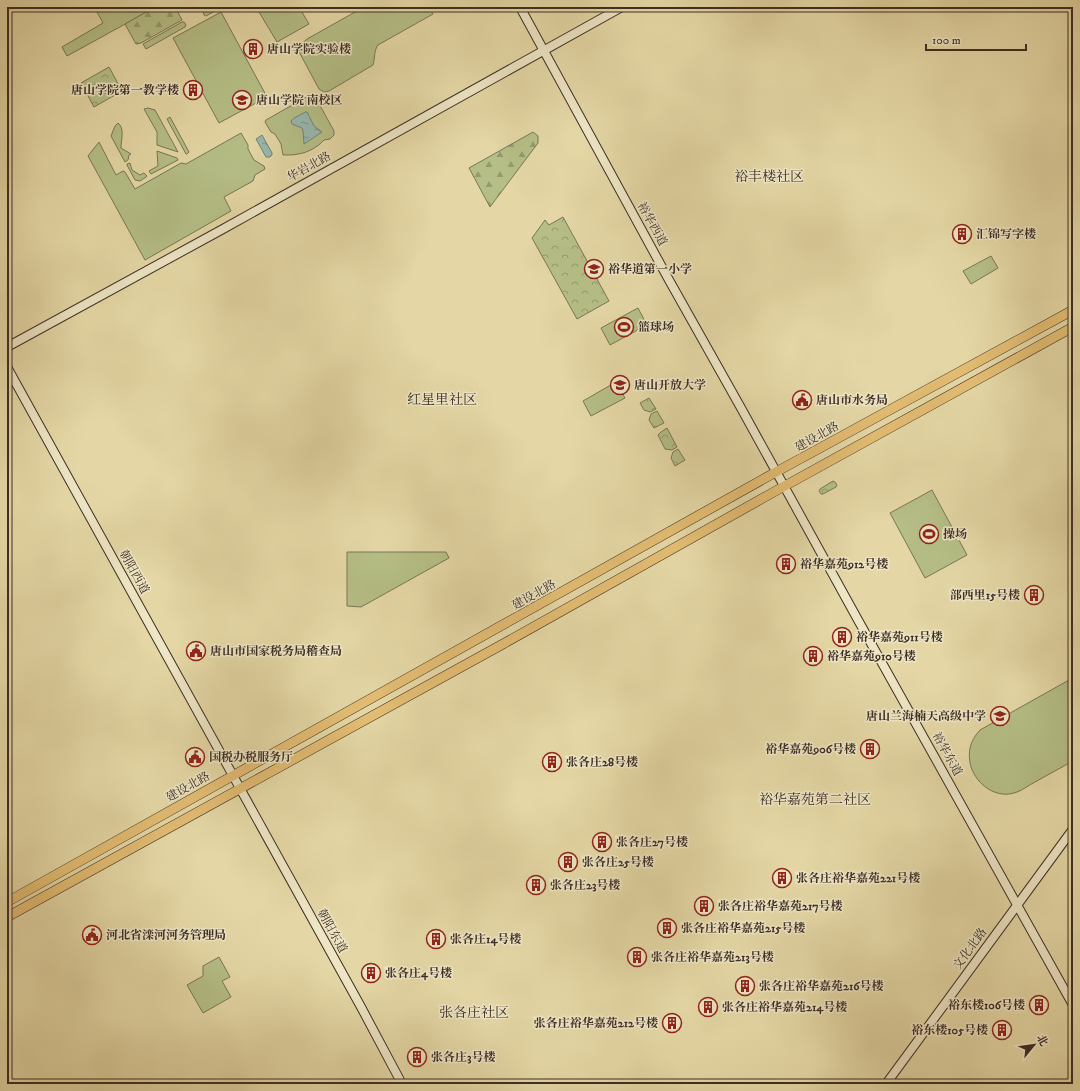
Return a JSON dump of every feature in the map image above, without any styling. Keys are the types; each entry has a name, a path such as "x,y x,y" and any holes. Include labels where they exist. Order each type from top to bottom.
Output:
{"main road":[{"name":"建设北路","path":"7,902 776,472 1073,310"},
{"path":"7,917 503,644 784,486 1073,327"}],"street":[{"name":"裕华西道","path":"520,7 776,472"},
{"name":"华岩北路","path":"7,347 223,229 622,7"},
{"name":"朝阳西道","path":"7,367 240,789"},
{"name":"裕华东道","path":"776,472 1073,1005"},
{"name":"朝阳东道","path":"240,789 402,1084"},
{"name":"文化北路","path":"886,1084 1073,829"}],"green space":[{"path":"94,7 144,7 147,12 67,56 62,47 103,23"},
{"path":"155,7 175,7 182,20 141,43 136,44 125,24"},
{"path":"210,7 222,7 206,16 204,15 203,11"},
{"path":"256,7 299,7 309,24 277,42"},
{"path":"364,7 429,7 433,14 378,45 375,52 373,65 329,91 324,92 319,89 297,48 307,39"},
{"path":"221,12 267,97 219,123 173,38"},
{"path":"182,22 186,25 185,27 146,49 143,44"},
{"path":"109,67 122,91 94,107 81,83"},
{"path":"308,96 312,96 317,100 334,131 334,135 330,139 324,140 309,151 295,155 283,155 281,144 265,122"},
{"path":"148,108 155,110 178,152 157,145 157,132 144,109"},
{"path":"170,117 189,152 187,154 167,119"},
{"path":"118,123 122,131 121,148 131,154 125,162 111,136 115,126"},
{"path":"533,132 538,136 538,143 490,207 469,168"},
{"path":"241,133 254,160 264,166 265,169 255,175 253,181 224,197 231,211 145,260 88,156 99,142 116,175 123,171 125,172 135,189 181,163 186,164"},
{"path":"157,151 177,158 178,160 151,174 149,171 158,166"},
{"path":"130,163 132,170 140,175 144,173 147,176 140,181 135,180 127,165"},
{"path":"563,217 609,301 577,319 532,238 545,220 549,225"},
{"path":"991,256 998,268 971,284 963,271"},
{"name":"篮球场","path":"638,308 647,325 610,345 601,328"},
{"path":"616,382 625,398 591,416 583,401"},
{"path":"649,398 656,409 650,412 644,410 640,403"},
{"path":"657,411 664,423 654,428 649,420 651,414"},
{"path":"667,428 677,447 672,450 665,449 658,435"},
{"path":"678,449 685,460 675,466 671,458 673,452"},
{"path":"833,481 837,485 836,487 821,494 819,491 820,489"},
{"name":"操场","path":"932,490 967,555 925,578 890,513"},
{"path":"347,552 446,552 449,558 361,607 347,606"},
{"path":"1069,680 1073,680 1073,761 1022,790 1010,794 995,792 983,785 974,774 969,756 970,747 980,730"},
{"path":"219,957 230,977 222,981 231,997 203,1013 187,985 203,976 203,966"}],"water":[{"path":"307,112 314,126 322,132 304,144 302,128 292,124 291,121"},
{"path":"262,135 272,153 270,157 266,157 256,139"}],"place":[{"name":"唐山学院实验楼","path":"253,49"},
{"name":"唐山学院第一教学楼","path":"193,90"},
{"name":"唐山学院 南校区","path":"242,100"},
{"name":"汇锦写字楼","path":"962,234"},
{"name":"裕华道第一小学","path":"594,269"},
{"name":"篮球场","path":"624,327"},
{"name":"唐山开放大学","path":"620,385"},
{"name":"唐山市水务局","path":"802,400"},
{"name":"操场","path":"929,534"},
{"name":"裕华嘉苑912号楼","path":"786,564"},
{"name":"部西里15号楼","path":"1034,595"},
{"name":"裕华嘉苑911号楼","path":"842,637"},
{"name":"唐山市国家税务局稽查局","path":"196,651"},
{"name":"裕华嘉苑910号楼","path":"813,656"},
{"name":"唐山兰海楠天高级中学","path":"1000,716"},
{"name":"裕华嘉苑906号楼","path":"870,749"},
{"name":"国税办税服务厅","path":"195,757"},
{"name":"张各庄28号楼","path":"552,762"},
{"name":"张各庄27号楼","path":"602,842"},
{"name":"张各庄25号楼","path":"568,862"},
{"name":"张各庄裕华嘉苑221号楼","path":"782,878"},
{"name":"张各庄23号楼","path":"536,885"},
{"name":"张各庄裕华嘉苑217号楼","path":"704,906"},
{"name":"张各庄裕华嘉苑215号楼","path":"667,928"},
{"name":"河北省滦河河务管理局","path":"92,935"},
{"name":"张各庄14号楼","path":"436,939"},
{"name":"张各庄裕华嘉苑213号楼","path":"637,957"},
{"name":"张各庄4号楼","path":"371,973"},
{"name":"张各庄裕华嘉苑216号楼","path":"745,986"},
{"name":"裕东楼106号楼","path":"1039,1005"},
{"name":"张各庄裕华嘉苑214号楼","path":"708,1007"},
{"name":"张各庄裕华嘉苑212号楼","path":"672,1023"},
{"name":"裕东楼105号楼","path":"1002,1030"},
{"name":"张各庄3号楼","path":"417,1057"}],"district":[{"name":"裕丰楼社区","path":"769,177"},
{"name":"红星里社区","path":"442,400"},
{"name":"裕华嘉苑第二社区","path":"815,800"},
{"name":"张各庄社区","path":"474,1013"}]}
